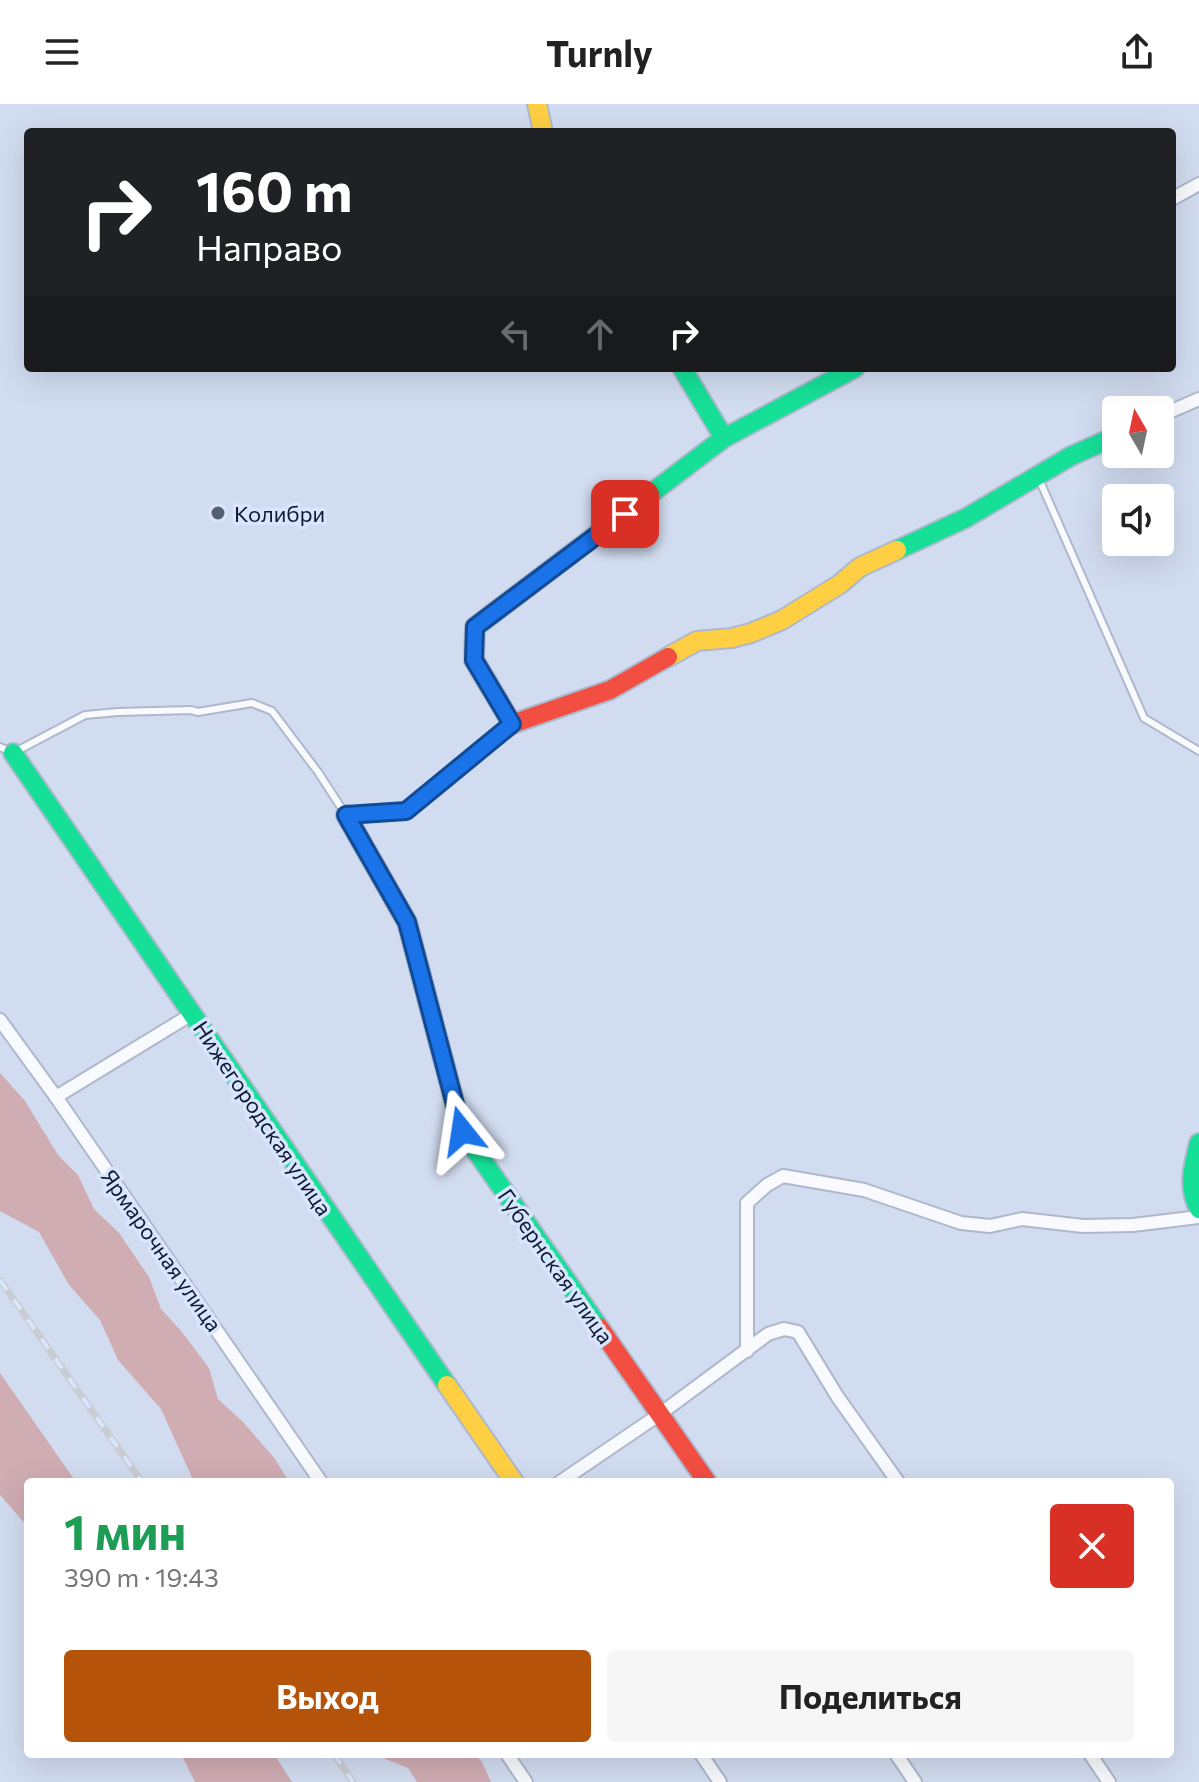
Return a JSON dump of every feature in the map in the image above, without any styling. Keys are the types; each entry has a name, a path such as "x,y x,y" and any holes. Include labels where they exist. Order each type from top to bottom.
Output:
{"street":[{"path":"537,104 542,128"},
{"path":"1176,197 1199,184"},
{"path":"684,372 724,438"},
{"path":"848,372 724,438 475,627 474,660 512,724 610,690 697,641 732,638 782,620 840,584 860,567 966,518 1071,456 1102,442"},
{"path":"1174,410 1199,399"},
{"name":"Нижегородская улица","path":"7,750 511,1478"},
{"name":"Губернская улица","path":"346,815 407,922 462,1131 704,1478"},
{"path":"56,1097 192,1014"},
{"name":"Ярмарочная улица","path":"0,1020 318,1478"},
{"path":"1199,1143 1190,1187 1199,1209"},
{"path":"747,1351 747,1203 767,1185 783,1176 864,1190 961,1223 990,1226 1022,1219 1083,1226 1133,1225 1199,1217"},
{"path":"566,1478 660,1414 768,1334 784,1329 798,1332 837,1396 895,1478"},
{"path":"510,1758 526,1782"},
{"path":"704,1758 720,1782"},
{"path":"899,1758 915,1782"},
{"path":"1093,1758 1109,1782"}],"lane":[{"path":"1038,476 1144,718 1199,751"},
{"path":"7,750 85,715 198,712 252,703 272,711 346,815 406,811 512,724"}],"shaded area":[{"path":"0,1073 25,1101 58,1155 78,1175 94,1209 119,1233 149,1277 161,1309 209,1368 218,1399 243,1422 275,1459 287,1478 192,1478 161,1409 118,1360 100,1320 69,1285 39,1232 0,1211"},
{"path":"0,1373 73,1478 24,1478 24,1522 0,1495"},
{"path":"183,1758 277,1758 292,1782 195,1782"},
{"path":"383,1758 478,1758 491,1782 417,1782 408,1768"}],"railway":[{"path":"0,1280 139,1478"},
{"path":"337,1758 353,1782"}],"traffic: fast":[{"path":"684,372 724,438"},
{"path":"489,685 474,660 475,627 724,438 848,372"},
{"path":"897,550 966,518 1071,456 1102,442"},
{"path":"13,753 447,1385"},
{"path":"346,815 407,922 462,1131 599,1327"},
{"path":"1199,1143 1192,1185 1199,1209"}],"traffic: slow":[{"path":"537,104 542,128"},
{"path":"668,657 697,641 732,638 782,620 840,584 860,567 897,550"},
{"path":"447,1385 511,1478"}],"traffic: jam":[{"path":"489,685 512,724 610,690 668,657"},
{"path":"599,1327 704,1478"}],"place":[{"name":"Колибри","path":"218,513"}],"route":[{"path":"462,1131 407,922 346,815 406,811 512,724 474,660 475,627 625,514"}]}
